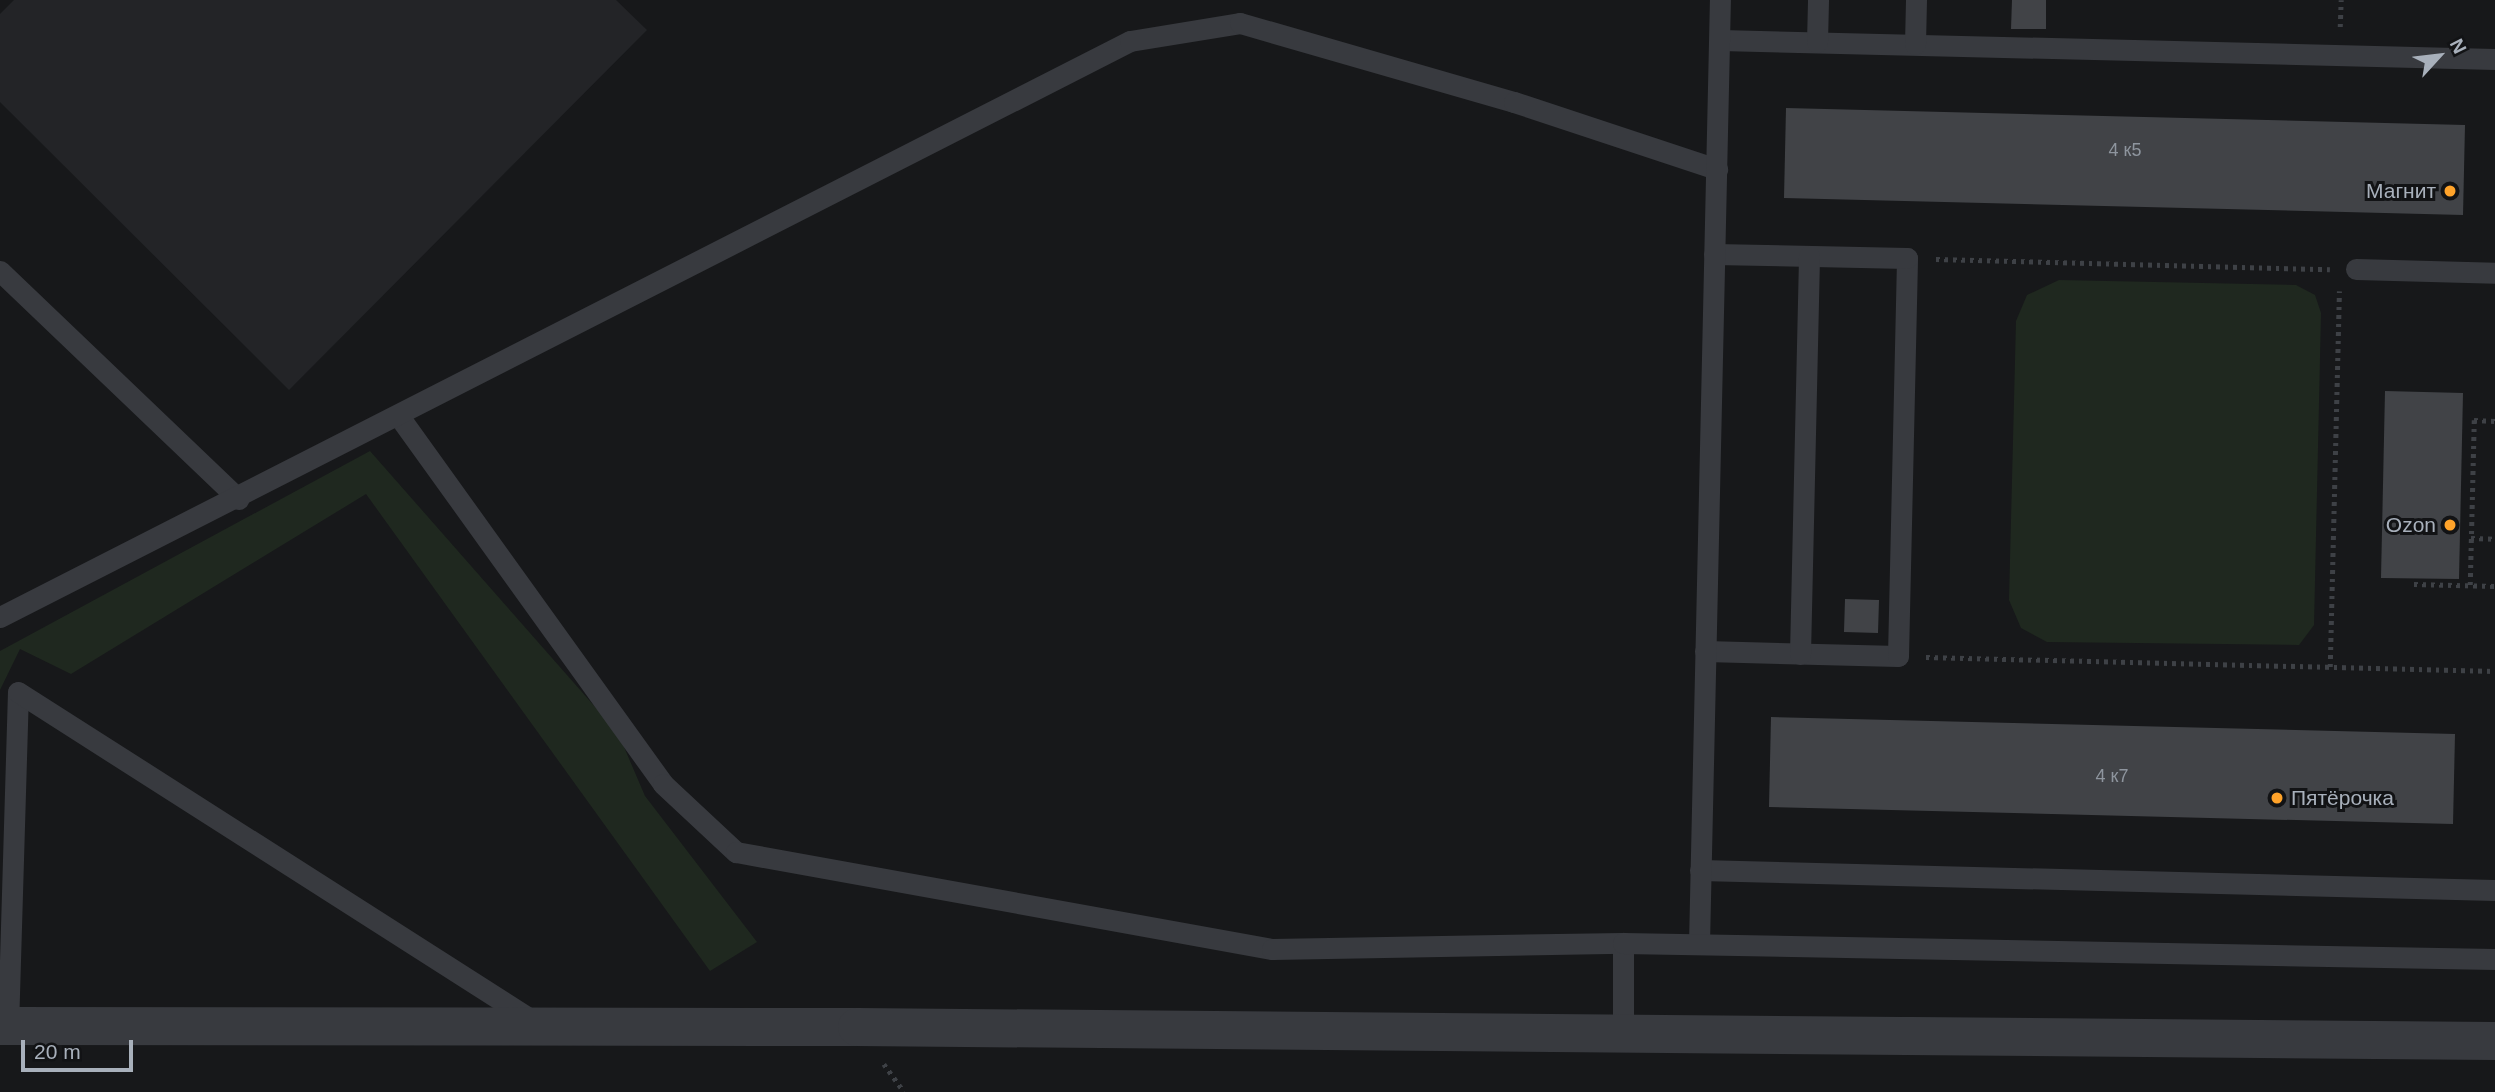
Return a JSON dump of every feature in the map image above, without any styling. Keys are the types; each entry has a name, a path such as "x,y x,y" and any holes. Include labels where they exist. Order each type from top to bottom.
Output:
{"street":[{"path":"4,1027 857,1027 1623,1036 2495,1041"}],"lane":[{"path":"1699,944 1720,0"},
{"path":"1817,42 1818,0"},
{"path":"1915,44 1916,0"},
{"path":"0,617 239,499 1130,41 1240,23 1514,102 1717,169"},
{"path":"1720,40 2495,59"},
{"path":"1705,651 1898,656 1907,258 1714,254"},
{"path":"1800,654 1809,256"},
{"path":"2348,269 2495,273"},
{"path":"0,271 239,499"},
{"path":"398,415 663,784 736,852 1272,949 1623,943 2495,958"},
{"path":"4,1027 18,692 546,1029"},
{"path":"1700,870 2495,890"},
{"path":"1623,943 1623,1036"}],"path":[{"path":"1907,258 2348,269 2330,667"},
{"path":"2470,585 2474,420 2495,421"},
{"path":"2471,538 2495,539"},
{"path":"2414,584 2495,586"},
{"path":"1898,656 2495,671"}],"shaded area":[{"path":"14,0 616,0 647,30 289,390 0,102 0,14"},
{"path":"2059,280 2296,285 2315,295 2321,313 2314,625 2299,645 2047,642 2021,628 2009,600 2016,321 2027,295"},
{"path":"370,451 618,733 645,796 757,942 710,971 366,494 71,674 20,649 0,690 0,651"}],"building":[{"path":"2012,0 2046,0 2046,29 2011,29"},
{"path":"1786,108 2465,125 2463,215 1784,198"},
{"path":"2385,391 2463,393 2459,579 2381,578"},
{"path":"1845,599 1879,600 1878,633 1844,632"},
{"path":"1771,717 2455,734 2453,824 1769,807"}],"place":[{"name":"Магнит","path":"2450,191"},
{"name":"Ozon","path":"2450,525"},
{"name":"Пятёрочка","path":"2277,798"}]}
